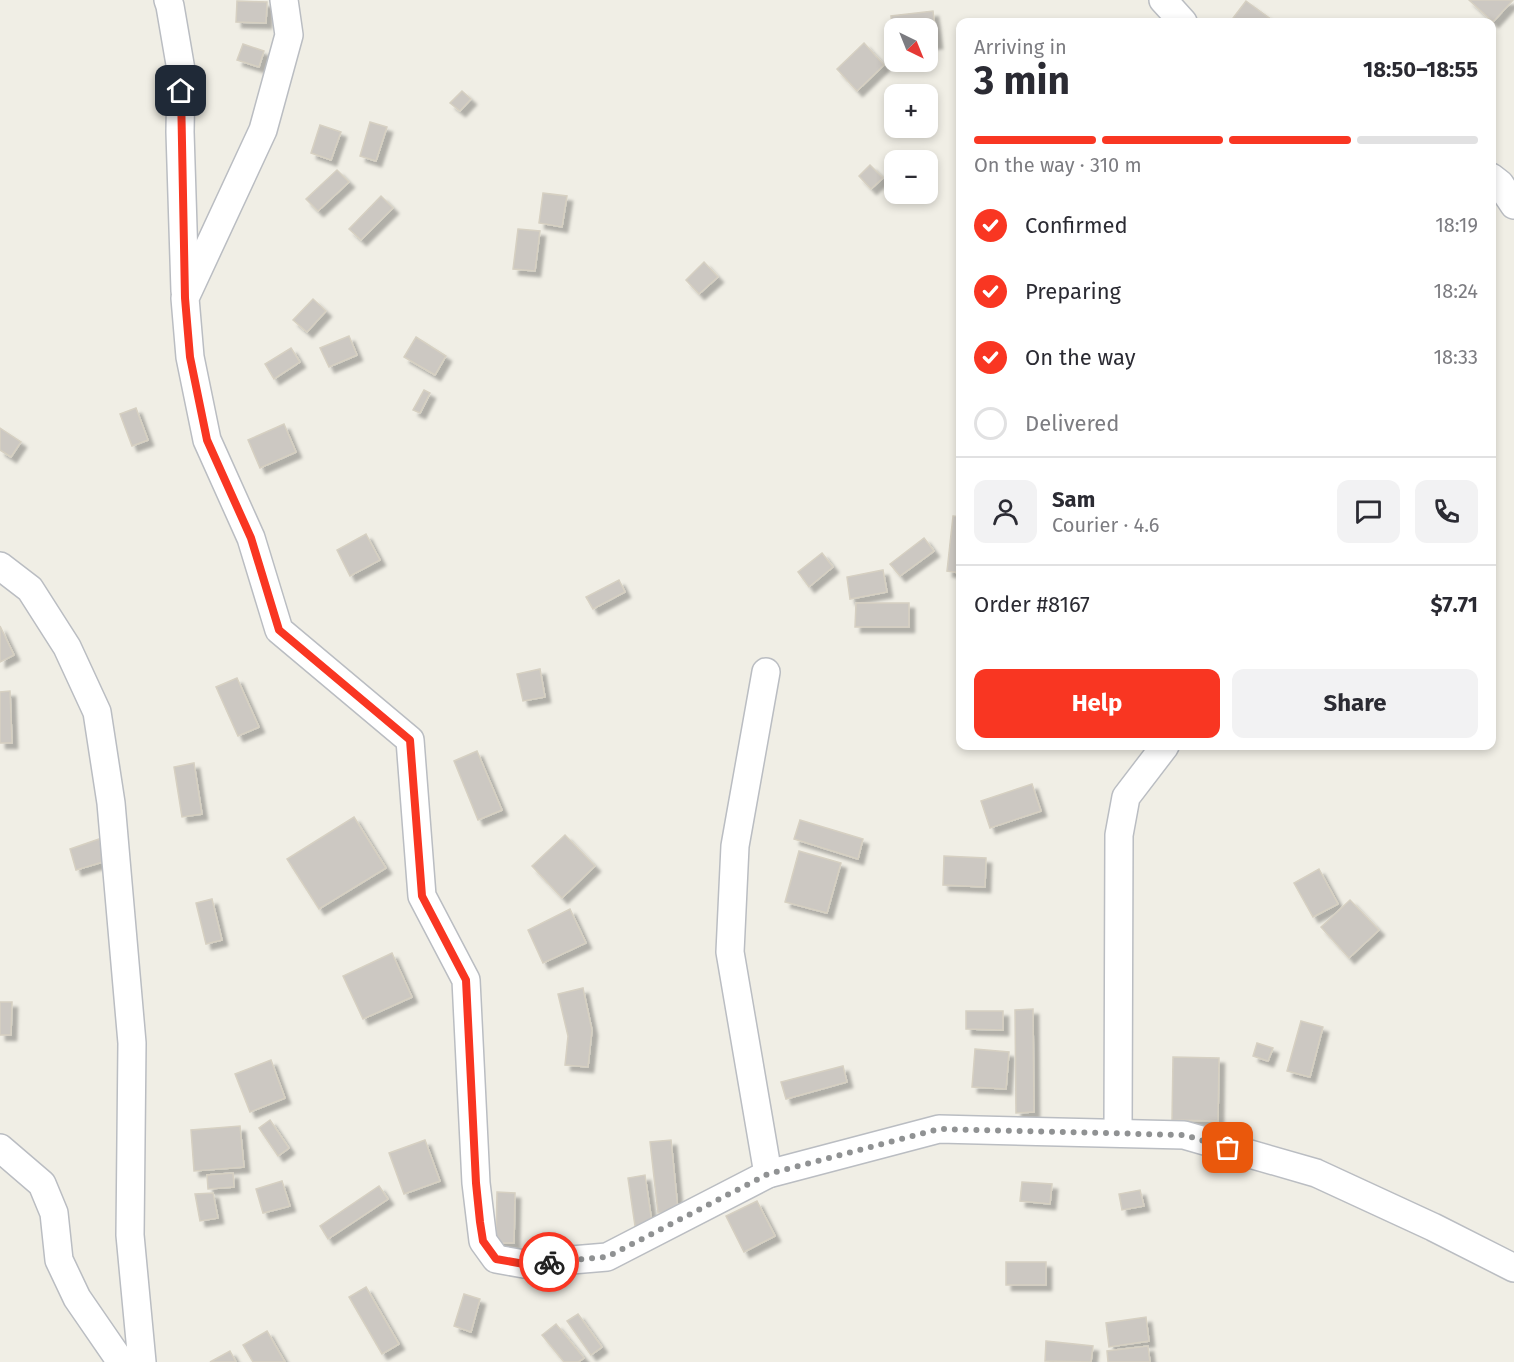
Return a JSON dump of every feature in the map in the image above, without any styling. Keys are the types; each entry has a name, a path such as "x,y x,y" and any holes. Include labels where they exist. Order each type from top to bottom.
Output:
{"street":[{"path":"168,0 171,6 181,70 180,132 185,298 190,357 207,440 251,538 279,630 410,740 422,896 466,980 476,1183 483,1241 496,1259 524,1264 607,1257 768,1174 939,1129 1184,1135 1316,1173 1433,1227 1514,1268"},
{"path":"185,298 263,130 289,35 284,0"},
{"path":"1163,0 1179,18"},
{"path":"1496,181 1514,205"},
{"path":"0,566 30,589 67,647 97,712 111,803 132,1043 130,1235 142,1362"},
{"path":"766,672 735,846 730,952 768,1174"},
{"path":"1118,1132 1119,835 1126,797 1162,750"},
{"path":"0,1148 42,1184 54,1213 59,1260 77,1298 121,1362"}],"building":[{"path":"1469,0 1513,0 1496,19 1489,18"},
{"path":"237,1 267,2 266,23 236,22"},
{"path":"1246,1 1269,18 1233,18"},
{"path":"933,11 934,18 891,18 891,16"},
{"path":"864,43 884,65 857,91 837,69"},
{"path":"243,44 264,51 259,67 237,60"},
{"path":"462,91 471,99 460,111 450,103"},
{"path":"370,122 387,127 376,161 360,156"},
{"path":"320,125 341,132 331,160 311,153"},
{"path":"870,165 883,178 871,189 859,176"},
{"path":"337,170 349,182 318,211 306,199"},
{"path":"543,193 567,196 562,227 539,223"},
{"path":"381,196 393,208 361,240 349,229"},
{"path":"518,229 540,231 535,271 513,269"},
{"path":"704,262 718,277 699,294 686,280"},
{"path":"313,299 326,311 307,332 293,320"},
{"path":"349,336 357,355 329,367 320,348"},
{"path":"416,337 446,356 435,375 404,357"},
{"path":"291,348 300,362 274,379 265,364"},
{"path":"424,390 430,393 420,413 413,410"},
{"path":"136,408 148,440 132,446 120,414"},
{"path":"284,424 296,452 260,468 248,440"},
{"path":"0,428 21,442 11,457 0,450"},
{"path":"953,516 956,516 956,572 947,571"},
{"path":"366,534 380,560 350,576 337,550"},
{"path":"924,538 934,551 900,576 890,564"},
{"path":"822,553 833,567 809,587 798,572"},
{"path":"883,570 887,592 850,599 847,577"},
{"path":"619,580 625,592 593,609 586,597"},
{"path":"856,603 909,603 909,627 855,627"},
{"path":"0,626 14,655 0,662"},
{"path":"540,669 545,697 523,701 517,674"},
{"path":"237,678 259,727 238,736 216,687"},
{"path":"10,691 12,743 0,743 0,692"},
{"path":"477,751 502,810 478,820 454,761"},
{"path":"194,763 202,814 182,817 174,767"},
{"path":"1032,784 1041,811 990,828 981,801"},
{"path":"354,817 386,868 319,909 287,859"},
{"path":"800,820 863,839 858,859 794,839"},
{"path":"565,835 595,866 562,898 532,866"},
{"path":"99,839 106,861 76,870 70,849"},
{"path":"799,851 841,863 827,913 785,902"},
{"path":"944,856 986,858 985,887 943,885"},
{"path":"1319,869 1338,904 1313,917 1294,883"},
{"path":"212,899 222,940 206,944 196,903"},
{"path":"1350,900 1379,930 1349,958 1321,927"},
{"path":"570,909 586,943 543,963 528,930"},
{"path":"392,953 412,997 363,1019 343,976"},
{"path":"583,988 592,1030 588,1067 565,1065 568,1036 558,994"},
{"path":"0,1002 12,1002 11,1035 0,1035"},
{"path":"1033,1009 1034,1112 1016,1113 1015,1010"},
{"path":"966,1011 1003,1011 1003,1030 966,1029"},
{"path":"1301,1021 1323,1027 1310,1077 1287,1071"},
{"path":"1257,1043 1273,1048 1268,1061 1253,1056"},
{"path":"975,1049 1009,1052 1006,1089 972,1087"},
{"path":"1173,1057 1219,1058 1218,1121 1172,1120"},
{"path":"271,1060 285,1098 250,1112 235,1074"},
{"path":"843,1066 847,1082 786,1099 781,1082"},
{"path":"270,1120 289,1148 278,1156 259,1128"},
{"path":"240,1126 244,1167 194,1171 191,1130"},
{"path":"425,1140 440,1181 404,1194 389,1153"},
{"path":"671,1140 678,1210 658,1213 650,1142"},
{"path":"233,1173 234,1187 208,1189 207,1175"},
{"path":"645,1175 652,1223 635,1226 628,1178"},
{"path":"282,1181 290,1206 263,1213 256,1189"},
{"path":"1022,1182 1052,1184 1050,1204 1020,1201"},
{"path":"379,1186 388,1199 328,1239 320,1226"},
{"path":"1140,1190 1144,1206 1122,1210 1119,1194"},
{"path":"497,1192 515,1193 514,1243 496,1243"},
{"path":"213,1193 218,1218 200,1221 195,1194"},
{"path":"757,1201 775,1236 744,1252 726,1216"},
{"path":"1006,1262 1046,1262 1046,1285 1006,1285"},
{"path":"366,1287 399,1344 382,1354 349,1297"},
{"path":"464,1294 480,1299 471,1332 454,1326"},
{"path":"578,1314 602,1347 591,1355 567,1321"},
{"path":"1146,1317 1149,1341 1109,1347 1106,1323"},
{"path":"556,1324 584,1358 578,1362 564,1362 542,1335"},
{"path":"267,1331 285,1362 253,1362 243,1345"},
{"path":"1046,1341 1093,1346 1091,1362 1045,1361"},
{"path":"1148,1346 1150,1362 1108,1362 1107,1351"},
{"path":"230,1351 236,1362 210,1362"}],"way so far":[{"path":"549,1262 607,1257 768,1174 939,1129 1184,1135 1228,1148"}],"route":[{"path":"181,91 185,298 190,357 207,440 251,538 279,630 410,740 422,896 466,980 476,1183 483,1241 496,1259 524,1264 549,1262"}]}
